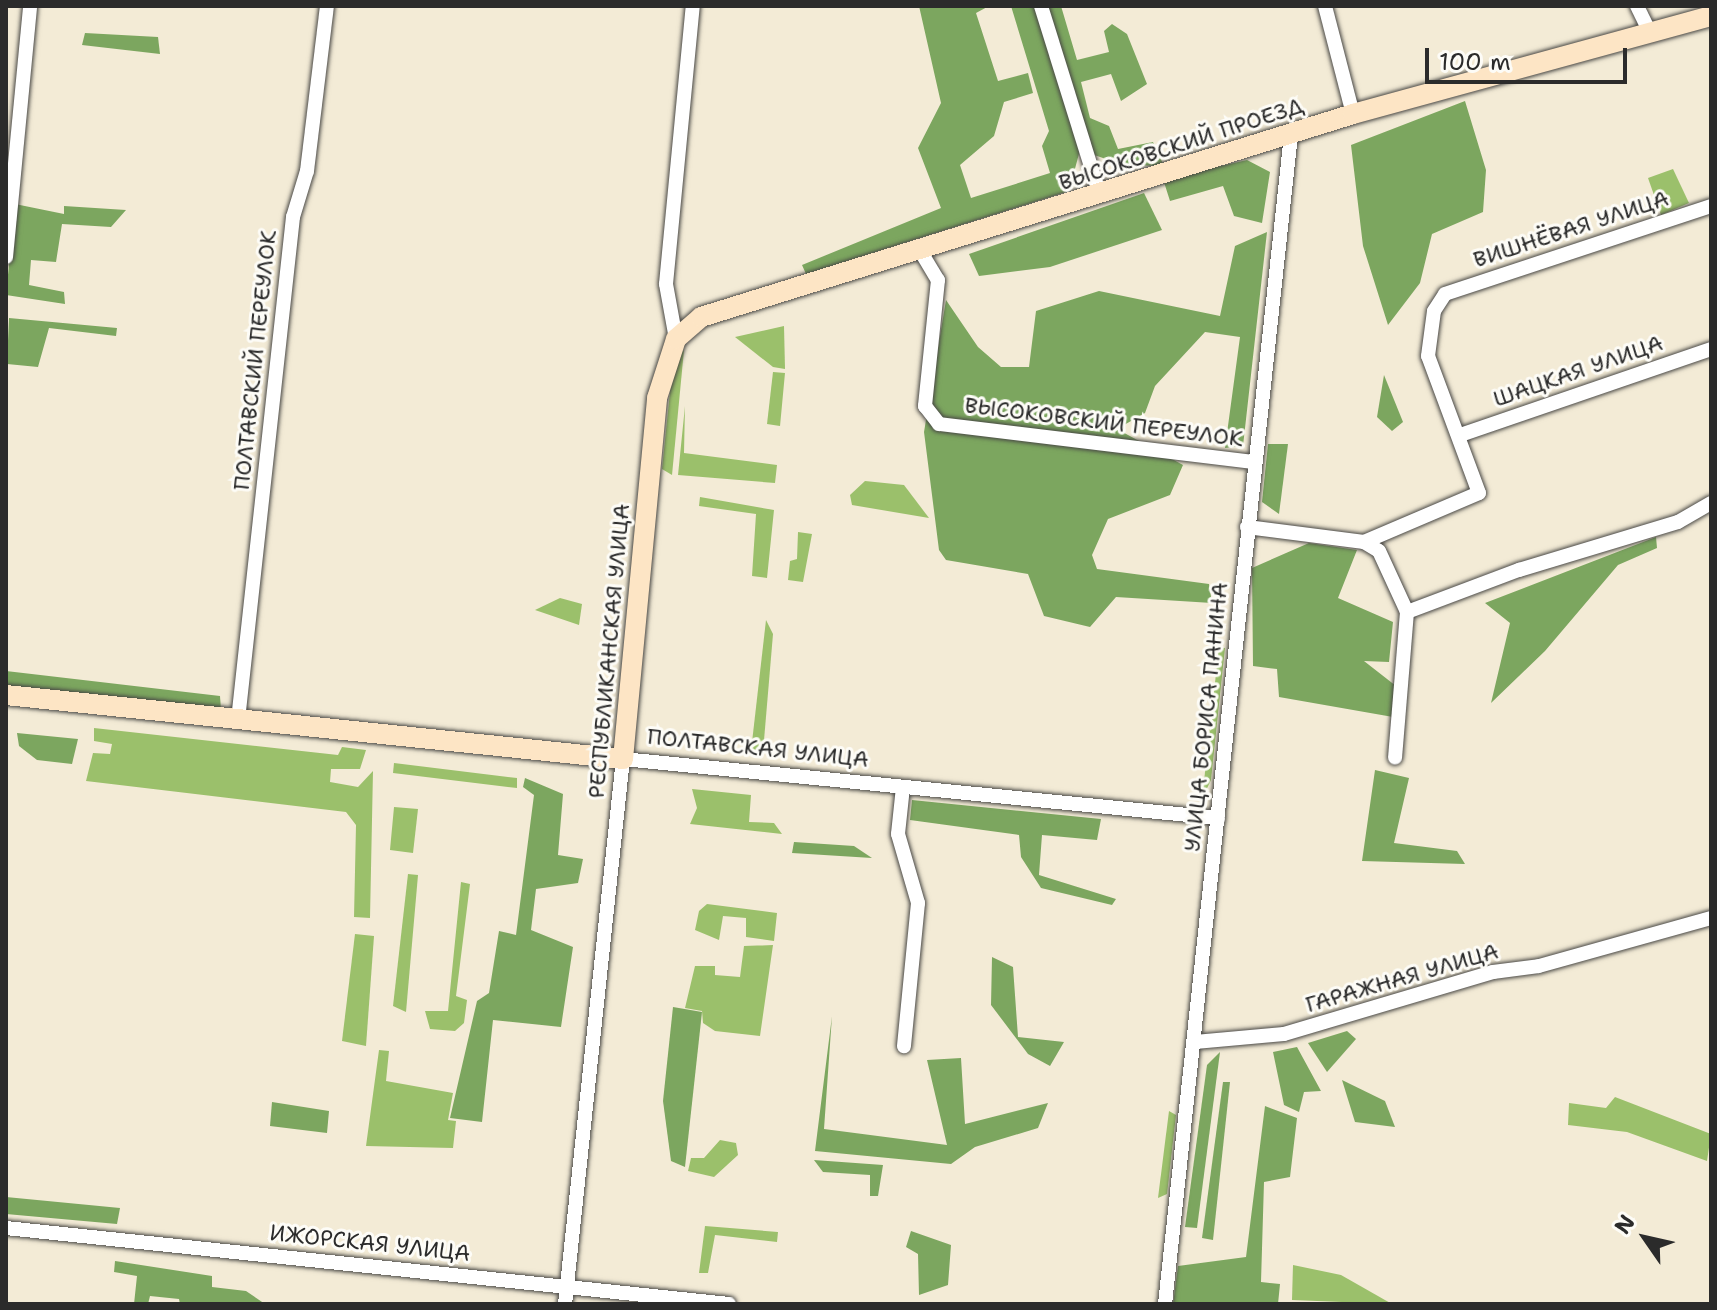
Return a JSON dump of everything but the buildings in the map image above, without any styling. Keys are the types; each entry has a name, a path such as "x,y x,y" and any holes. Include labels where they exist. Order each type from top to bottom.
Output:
{"street":[{"path":"6,257 30,6"},
{"name":"ПОЛТАВСКИЙ ПЕРЕУЛОК","path":"238,720 293,217 307,171 327,6"},
{"name":"РЕСПУБЛИКАНСКАЯ УЛИЦА","path":"565,1304 623,759 657,398 676,339 666,284 693,6"},
{"path":"1041,6 1100,195"},
{"path":"1325,6 1353,114"},
{"path":"1637,6 1650,33"},
{"name":"ВЫСОКОВСКИЙ ПРОЕЗД","path":"676,339 716,310 921,252 1353,114 1711,16"},
{"name":"УЛИЦА БОРИСА ПАНИНА","path":"1165,1304 1291,135"},
{"name":"ВИШНЁВАЯ УЛИЦА","path":"1460,435 1428,356 1434,311 1445,294 1711,206"},
{"name":"ВЫСОКОВСКИЙ ПЕРЕУЛОК","path":"921,252 938,280 925,406 939,424 1255,462"},
{"name":"ШАЦКАЯ УЛИЦА","path":"1460,435 1711,349"},
{"path":"1364,542 1479,493 1460,435"},
{"path":"1407,612 1603,544 1678,522 1711,503"},
{"path":"1247,527 1364,542 1379,551 1407,612 1395,758"},
{"name":"ПОЛТАВСКАЯ УЛИЦА","path":"6,695 1218,818"},
{"path":"903,787 898,834 918,903 904,1046"},
{"name":"ГАРАЖНАЯ УЛИЦА","path":"1195,1042 1284,1034 1493,972 1539,966 1711,918"},
{"name":"ИЖОРСКАЯ УЛИЦА","path":"6,1228 729,1304"}],"green space":[{"path":"919,6 989,6 976,13 998,81 1028,73 1033,93 1004,102 994,136 960,165 971,198 1050,173 1042,146 1049,131 1011,6 1061,6 1077,60 1109,52 1104,31 1112,24 1127,34 1147,84 1121,101 1111,74 1081,82 1090,118 1109,126 1118,149 1153,142 1164,166 1123,165 1080,150 1069,191 806,274 802,265 941,208 918,148 941,103"},
{"path":"85,33 158,37 160,54 82,45"},
{"path":"1465,101 1486,170 1483,212 1432,234 1420,283 1388,325 1363,246 1351,145"},
{"path":"1247,160 1270,172 1262,223 1234,216 1223,186 1170,201 1163,179"},
{"path":"1673,169 1689,203 1661,215 1648,178"},
{"path":"1144,193 1162,230 1050,267 979,276 969,254"},
{"path":"15,204 64,214 64,206 126,210 111,227 62,224 56,262 31,260 29,285 64,292 65,304 6,295"},
{"path":"1267,232 1243,446 1225,448 1240,337 1205,332 1155,386 1145,413 1117,429 1183,465 1170,495 1108,519 1092,555 1097,569 1209,584 1212,603 1116,597 1090,627 1044,616 1028,574 946,560 939,550 924,432 946,300 978,347 1001,367 1029,367 1036,311 1099,291 1220,316 1235,246"},
{"path":"9,318 117,328 116,336 49,328 38,367 7,364"},
{"path":"784,326 785,369 773,367 735,337"},
{"path":"684,350 672,475 662,469 673,363"},
{"path":"773,372 785,373 780,426 767,424"},
{"path":"1384,375 1403,422 1392,431 1377,417"},
{"path":"685,406 684,453 777,465 775,483 678,475"},
{"path":"1268,444 1288,444 1279,514 1262,502"},
{"path":"865,481 904,485 929,518 852,505 850,495"},
{"path":"700,497 774,510 767,578 752,576 756,514 699,506"},
{"path":"798,532 812,534 803,582 788,580 790,561 797,559"},
{"path":"1656,537 1657,548 1618,565 1545,651 1491,703 1510,623 1485,603"},
{"path":"1309,543 1357,550 1338,598 1393,622 1389,662 1364,661 1396,686 1393,717 1279,697 1277,669 1253,666 1252,568"},
{"path":"560,598 582,604 579,625 535,610"},
{"path":"766,620 773,634 763,752 751,751"},
{"path":"1219,647 1225,648 1211,780 1202,799"},
{"path":"6,671 220,696 221,710 6,688"},
{"path":"94,728 338,755 342,747 366,750 360,769 331,769 330,782 358,787 373,771 370,918 354,917 356,825 346,812 86,781 93,753 110,754 112,744 94,741"},
{"path":"17,733 78,739 72,764 37,760 19,746"},
{"path":"394,763 517,778 517,788 393,773"},
{"path":"1375,770 1409,778 1394,843 1457,851 1465,864 1362,861"},
{"path":"525,778 563,794 558,855 583,859 578,883 536,889 531,930 573,947 561,1027 493,1020 482,1122 450,1118 477,1001 489,993 499,931 516,935 534,795 523,787"},
{"path":"692,789 751,795 749,822 774,823 782,834 690,824 697,808"},
{"path":"912,800 1101,819 1097,840 1042,835 1039,875 1116,899 1112,905 1041,888 1021,857 1019,835 910,820"},
{"path":"394,807 418,809 413,853 390,850"},
{"path":"794,842 854,846 872,858 792,853"},
{"path":"408,874 418,875 406,1012 393,1006"},
{"path":"461,882 470,884 456,996 467,1000 464,1023 455,1031 430,1029 425,1011 448,1011"},
{"path":"707,904 777,913 774,941 746,937 746,918 723,916 719,940 695,930 699,911"},
{"path":"355,934 374,936 366,1046 342,1041"},
{"path":"773,945 760,1036 715,1031 703,1023 702,1011 685,1008 695,966 715,966 715,975 740,977 744,946"},
{"path":"992,957 1013,967 1018,1037 1064,1042 1050,1066 1028,1054 991,1005"},
{"path":"673,1007 702,1012 685,1167 671,1161 663,1101"},
{"path":"832,1016 824,1129 947,1145 927,1060 961,1058 965,1124 1048,1103 1038,1128 975,1147 951,1164 815,1151"},
{"path":"1347,1031 1356,1039 1327,1072 1308,1043"},
{"path":"1297,1047 1321,1091 1304,1092 1299,1112 1284,1105 1273,1052"},
{"path":"379,1050 389,1051 386,1081 453,1093 448,1120 456,1121 453,1148 366,1146"},
{"path":"1220,1052 1197,1228 1185,1227 1207,1065"},
{"path":"1342,1080 1385,1101 1395,1127 1355,1122"},
{"path":"1223,1082 1230,1082 1213,1240 1202,1238"},
{"path":"1615,1097 1711,1134 1707,1161 1627,1132 1568,1125 1569,1103 1606,1108"},
{"path":"272,1102 329,1111 327,1133 270,1126"},
{"path":"1265,1106 1297,1118 1290,1177 1264,1182 1261,1282 1280,1284 1278,1304 1173,1304 1178,1266 1246,1257"},
{"path":"1169,1111 1176,1115 1167,1194 1158,1198"},
{"path":"720,1140 736,1143 738,1155 714,1177 688,1171 691,1158 704,1158"},
{"path":"814,1160 883,1165 878,1196 870,1196 870,1175 823,1172"},
{"path":"6,1197 120,1208 117,1224 6,1214"},
{"path":"705,1226 778,1232 777,1242 715,1235 708,1273 699,1273"},
{"path":"911,1231 951,1245 948,1285 919,1295 918,1254 906,1247"},
{"path":"115,1261 212,1276 212,1287 246,1291 265,1304 180,1304 179,1299 150,1296 148,1304 134,1304 137,1276 114,1272"},
{"path":"1293,1265 1341,1275 1392,1304 1292,1300"}]}
